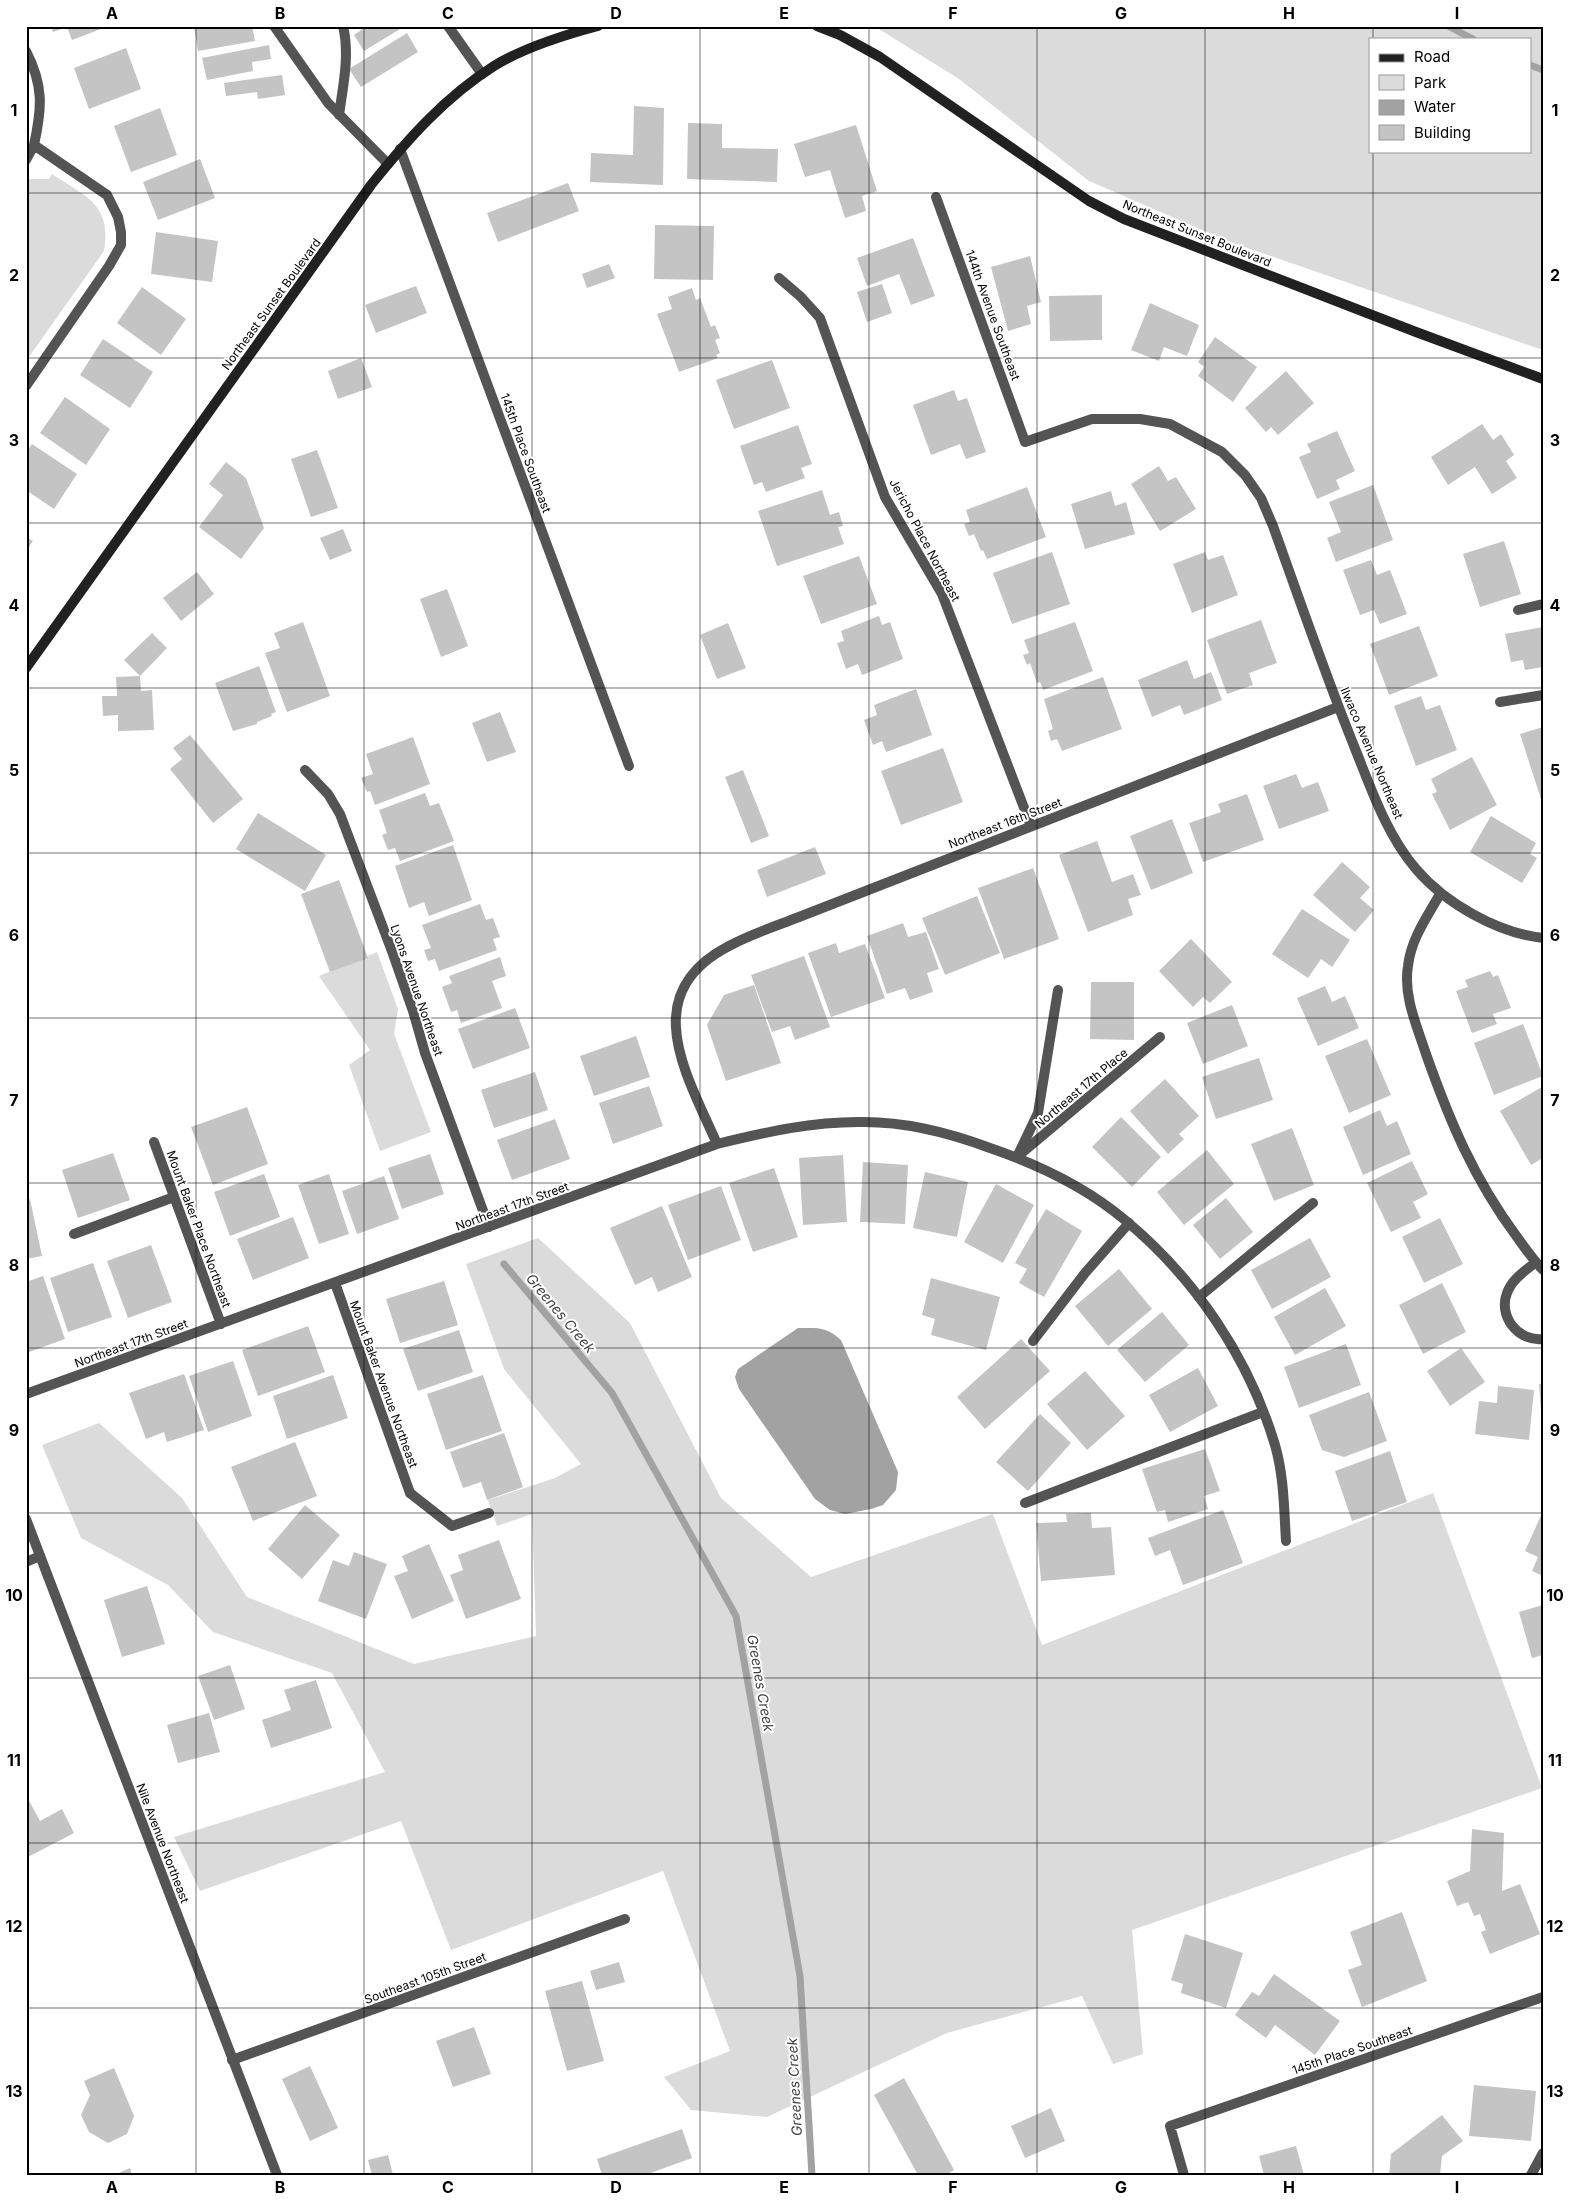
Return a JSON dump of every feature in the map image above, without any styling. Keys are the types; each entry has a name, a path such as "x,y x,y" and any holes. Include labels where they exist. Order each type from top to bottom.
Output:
{"main road":[{"name":"Northeast Sunset Boulevard","path":"26,668 400,149 454,94 495,65 538,46 575,32 598,26"},
{"name":"Northeast Sunset Boulevard","path":"817,26 840,35 880,57 1089,200 1124,218 1416,332 1543,379"}],"street":[{"path":"274,26 328,104 388,164"},
{"path":"339,115 346,37 343,26"},
{"path":"448,26 482,74"},
{"path":"26,51 35,70 40,90 41,112 34,145 26,160"},
{"path":"26,386 110,266 121,246 118,217 107,195 34,145"},
{"name":"145th Place Southeast","path":"400,149 630,766"},
{"name":"144th Avenue Southeast","path":"936,197 1025,442"},
{"name":"Jericho Place Northeast","path":"779,278 801,297 820,318 885,497 942,594 1031,826"},
{"name":"Ilwaco Avenue Northeast","path":"1025,442 1092,419 1140,419 1170,424 1222,452 1245,475 1261,498 1274,526 1338,707 1376,801 1396,842 1415,868 1440,894"},
{"path":"1518,610 1543,604"},
{"path":"1500,702 1543,695"},
{"name":"Northeast 16th Street","path":"717,1144 679,1056 675,1034 675,1016 679,999 689,978 704,962 728,946 1338,707"},
{"name":"Lyons Avenue Northeast","path":"305,770 328,794 340,814 414,1011 425,1053 489,1227"},
{"path":"1543,938 1495,925 1465,910 1440,894 1414,939 1408,966 1407,986 1412,1011 1460,1144 1504,1219 1539,1266 1511,1284 1504,1304 1506,1315 1518,1332 1528,1337 1543,1338"},
{"path":"1017,1157 1038,1113 1058,990"},
{"name":"Northeast 17th Place","path":"1017,1157 1160,1037"},
{"name":"Northeast 17th Street","path":"26,1394 717,1144 769,1131 813,1124 865,1122 920,1128 966,1139 1017,1157 1085,1192 1128,1223 1154,1245 1199,1297 1229,1341 1263,1412 1275,1446 1283,1484 1286,1541"},
{"name":"Mount Baker Place Northeast","path":"154,1142 221,1324"},
{"path":"74,1234 174,1197"},
{"path":"1199,1297 1313,1203"},
{"path":"1033,1341 1128,1223"},
{"name":"Mount Baker Avenue Northeast","path":"335,1283 410,1493 452,1526 489,1514"},
{"path":"1025,1503 1263,1412"},
{"name":"Nile Avenue Northeast","path":"26,1519 277,2175"},
{"path":"26,1562 40,1556"},
{"name":"Southeast 105th Street","path":"232,2060 625,1919"},
{"name":"145th Place Southeast","path":"1184,2175 1170,2126 1543,1997"},
{"path":"1531,2175 1543,2152"}],"green space":[{"path":"874,26 1543,26 1543,350 1230,242 1089,181 959,79"},
{"path":"52,174 94,203 104,222 104,251 26,361 26,179 49,179"},
{"path":"377,952 398,1009 394,1034 431,1132 380,1151 349,1065 370,1050 319,976"},
{"path":"538,1238 630,1323 721,1498 811,1577 993,1514 1042,1645 1433,1493 1542,1788 1132,1930 1143,2054 1113,2064 1082,1996 947,2033 767,2117 691,2110 664,2077 730,2051 663,1871 451,1950 401,1821 200,1891 174,1837 385,1772 332,1673 213,1632 168,1585 81,1538 42,1445 99,1423 182,1498 247,1597 414,1664 536,1636 532,1514 497,1526 488,1500 555,1478 581,1464 504,1369 466,1264"}],"water":[{"path":"798,1328 826,1330 841,1340 898,1472 896,1490 883,1505 845,1514 830,1510 815,1499 739,1389 735,1377 738,1369"}],"building":[{"path":"51,26 109,26 72,40 67,27 53,32"},
{"path":"194,26 252,26 255,41 198,51"},
{"path":"367,26 405,26 364,51 354,35"},
{"path":"407,33 418,52 361,87 349,69"},
{"path":"269,45 271,59 252,62 253,71 207,80 202,58"},
{"path":"126,48 141,89 89,109 74,68"},
{"path":"282,75 285,95 258,99 257,92 226,96 224,83"},
{"path":"634,106 664,108 663,185 590,182 591,153 633,155"},
{"path":"160,108 177,155 131,172 114,126"},
{"path":"688,123 722,124 722,148 778,149 777,182 687,179"},
{"path":"856,125 877,191 862,196 866,211 845,218 830,170 805,177 794,144"},
{"path":"200,159 215,198 158,220 143,182"},
{"path":"568,183 579,211 498,242 487,213"},
{"path":"655,225 714,226 713,280 654,279"},
{"path":"156,232 218,241 212,282 151,274"},
{"path":"913,238 935,296 911,305 899,274 867,286 857,258"},
{"path":"1030,256 1041,302 1027,306 1031,324 1008,331 991,267"},
{"path":"609,264 615,278 587,288 582,274"},
{"path":"882,284 892,313 867,322 857,292"},
{"path":"416,286 427,313 376,333 365,305"},
{"path":"142,287 186,319 161,355 117,323"},
{"path":"692,288 696,300 700,298 711,327 715,325 720,338 715,340 720,353 716,355 718,358 679,372 657,314 672,309 668,297"},
{"path":"1102,295 1102,340 1050,341 1049,296"},
{"path":"1150,303 1199,325 1187,356 1164,347 1159,361 1131,350"},
{"path":"1215,337 1257,367 1233,402 1198,376 1204,367 1198,362"},
{"path":"103,339 153,372 130,408 80,375"},
{"path":"361,358 372,387 338,399 328,371"},
{"path":"772,360 790,408 734,429 716,380"},
{"path":"1286,371 1314,403 1278,435 1271,427 1266,432 1245,408"},
{"path":"954,390 958,401 967,398 986,452 966,459 960,444 931,455 913,405"},
{"path":"65,397 110,429 86,465 40,433"},
{"path":"1482,424 1493,440 1501,434 1514,455 1506,461 1517,478 1492,494 1475,467 1448,485 1431,457"},
{"path":"798,425 812,464 801,468 805,478 766,492 762,482 754,485 740,446"},
{"path":"1337,431 1355,471 1336,480 1340,489 1317,499 1299,457 1311,452 1307,444"},
{"path":"32,444 77,474 54,509 26,490 26,452"},
{"path":"317,450 338,508 311,517 291,459"},
{"path":"226,462 246,478 264,528 241,559 199,527 223,495 209,484"},
{"path":"1159,466 1168,481 1176,477 1196,509 1160,531 1131,484"},
{"path":"1373,485 1393,540 1336,562 1327,538 1341,532 1329,502"},
{"path":"1027,487 1046,537 987,559 983,550 981,551 974,534 969,536 964,524 970,522 966,510"},
{"path":"822,490 830,515 839,512 843,526 838,527 844,544 777,566 758,511"},
{"path":"1111,491 1115,506 1126,502 1135,534 1085,549 1071,504"},
{"path":"343,529 352,551 330,560 320,538"},
{"path":"26,537 33,541 26,551"},
{"path":"1504,541 1521,594 1480,607 1463,554"},
{"path":"1052,552 1070,604 1012,624 993,573"},
{"path":"1205,552 1208,560 1223,555 1238,595 1192,613 1173,564"},
{"path":"859,556 877,604 821,624 803,576"},
{"path":"1371,560 1377,575 1390,570 1407,614 1380,624 1374,610 1360,615 1343,570"},
{"path":"197,572 214,594 181,621 163,598"},
{"path":"447,589 468,646 441,657 420,599"},
{"path":"879,616 882,625 890,622 903,659 862,675 858,664 846,669 837,643 844,641 841,631"},
{"path":"1261,620 1277,663 1249,673 1253,685 1227,694 1207,640"},
{"path":"303,622 330,696 287,712 265,653 280,648 274,633"},
{"path":"1075,622 1093,671 1043,690 1040,682 1037,683 1030,663 1027,665 1023,655 1029,653 1024,640"},
{"path":"728,623 746,668 717,679 700,635"},
{"path":"1419,626 1438,676 1389,695 1370,644"},
{"path":"1543,627 1543,667 1525,670 1523,660 1511,662 1505,634"},
{"path":"152,633 167,648 140,676 124,660"},
{"path":"1187,660 1194,679 1211,672 1222,700 1184,715 1180,705 1152,717 1138,680"},
{"path":"259,666 276,712 271,714 272,716 257,722 257,724 233,731 215,683"},
{"path":"140,676 141,691 152,690 154,730 118,731 118,715 103,716 102,696 117,696 116,677"},
{"path":"1103,677 1122,729 1062,751 1057,739 1051,741 1048,731 1053,729 1044,699"},
{"path":"916,689 932,735 886,752 882,741 873,745 864,720 877,715 874,705"},
{"path":"1421,696 1426,710 1440,705 1457,750 1416,766 1394,706"},
{"path":"500,712 516,752 487,762 472,723"},
{"path":"1543,727 1543,798 1541,799 1520,734"},
{"path":"190,735 243,799 213,823 170,769 182,759 173,748"},
{"path":"413,737 430,784 375,805 370,791 367,792 361,778 373,774 366,754"},
{"path":"943,748 963,802 901,825 881,771"},
{"path":"1472,757 1497,805 1450,830 1432,794 1437,792 1431,779"},
{"path":"743,770 769,836 751,843 725,777"},
{"path":"1296,774 1302,788 1318,782 1329,811 1279,829 1263,786"},
{"path":"425,793 430,806 439,803 454,841 400,861 395,848 388,850 382,835 387,833 379,810"},
{"path":"1247,794 1264,840 1203,862 1189,823 1221,812 1218,804"},
{"path":"258,813 326,855 305,891 236,849"},
{"path":"1491,816 1536,843 1530,854 1537,858 1522,883 1470,852"},
{"path":"1172,819 1193,873 1151,890 1130,836"},
{"path":"1097,841 1112,882 1133,874 1141,895 1128,899 1133,915 1088,932 1059,855"},
{"path":"453,845 472,900 429,916 424,902 409,908 395,866"},
{"path":"815,847 826,874 767,897 757,870"},
{"path":"1342,862 1370,887 1360,898 1374,910 1355,932 1313,895"},
{"path":"1033,868 1059,939 1004,959 978,888"},
{"path":"339,880 368,958 330,972 301,894"},
{"path":"977,896 1000,953 945,975 922,918"},
{"path":"480,904 486,920 493,918 500,937 493,939 497,950 439,971 435,959 428,961 424,950 431,948 422,925"},
{"path":"1302,909 1350,940 1332,967 1321,959 1308,978 1272,954"},
{"path":"903,923 908,937 926,932 939,969 927,973 933,992 910,1000 905,988 887,994 867,936"},
{"path":"1191,939 1232,982 1210,1003 1203,997 1193,1007 1159,971"},
{"path":"836,943 839,953 865,944 885,998 831,1017 808,953"},
{"path":"804,956 830,1027 795,1040 790,1026 772,1032 751,975"},
{"path":"500,957 506,976 492,981 502,1008 461,1023 457,1010 451,1012 442,987 452,983 449,976"},
{"path":"1490,971 1493,977 1498,975 1511,1008 1493,1014 1497,1024 1472,1033 1456,991 1468,987 1465,980"},
{"path":"1091,982 1134,982 1134,1040 1090,1039"},
{"path":"754,985 781,1063 726,1081 707,1025 724,995"},
{"path":"1325,986 1332,1002 1345,996 1359,1028 1318,1046 1297,998"},
{"path":"1232,1005 1248,1046 1203,1064 1187,1023"},
{"path":"515,1008 530,1048 473,1069 458,1029"},
{"path":"1523,1024 1543,1076 1494,1095 1474,1043"},
{"path":"636,1036 650,1077 594,1096 580,1056"},
{"path":"1367,1039 1391,1095 1349,1113 1325,1056"},
{"path":"1259,1058 1273,1100 1216,1119 1202,1077"},
{"path":"535,1072 548,1110 494,1128 481,1090"},
{"path":"1165,1079 1199,1116 1179,1134 1184,1139 1168,1154 1130,1111"},
{"path":"649,1086 663,1126 613,1144 599,1103"},
{"path":"1542,1087 1543,1158 1531,1165 1500,1111"},
{"path":"247,1107 268,1164 213,1185 191,1127"},
{"path":"1380,1110 1387,1126 1397,1121 1411,1154 1363,1175 1343,1127"},
{"path":"1121,1117 1161,1157 1132,1187 1092,1147"},
{"path":"555,1119 570,1159 512,1180 497,1140"},
{"path":"1292,1128 1314,1185 1274,1201 1251,1144"},
{"path":"1207,1150 1234,1184 1184,1225 1157,1192"},
{"path":"113,1153 130,1200 78,1218 62,1170"},
{"path":"430,1154 444,1194 402,1209 388,1168"},
{"path":"843,1155 847,1222 803,1225 799,1158"},
{"path":"1412,1161 1428,1194 1413,1202 1421,1218 1391,1232 1367,1183"},
{"path":"863,1162 908,1165 905,1224 860,1222"},
{"path":"774,1168 798,1237 753,1252 729,1183"},
{"path":"925,1172 968,1182 957,1237 913,1228"},
{"path":"264,1174 280,1217 230,1236 214,1192"},
{"path":"329,1174 349,1234 319,1244 298,1185"},
{"path":"384,1176 399,1219 357,1234 342,1191"},
{"path":"996,1184 1034,1205 1003,1263 964,1242"},
{"path":"721,1186 741,1240 688,1260 668,1205"},
{"path":"1226,1198 1253,1232 1220,1259 1193,1225"},
{"path":"30,1199 42,1256 26,1259 26,1200"},
{"path":"662,1206 692,1277 658,1292 652,1277 635,1285 610,1228"},
{"path":"1046,1209 1082,1231 1044,1297 1019,1283 1027,1269 1015,1263"},
{"path":"293,1217 309,1258 253,1280 237,1239"},
{"path":"1440,1218 1463,1264 1424,1283 1402,1237"},
{"path":"1310,1238 1331,1277 1272,1309 1251,1270"},
{"path":"151,1245 172,1302 128,1318 107,1261"},
{"path":"93,1263 112,1317 68,1332 50,1278"},
{"path":"1119,1269 1152,1309 1108,1346 1075,1306"},
{"path":"43,1276 65,1339 29,1352 26,1344 26,1282"},
{"path":"931,1278 1000,1297 986,1350 931,1335 935,1319 922,1315"},
{"path":"444,1281 458,1325 400,1343 386,1299"},
{"path":"1442,1283 1466,1332 1423,1354 1399,1305"},
{"path":"1325,1288 1346,1326 1295,1355 1274,1317"},
{"path":"1162,1312 1189,1345 1145,1382 1117,1350"},
{"path":"308,1326 325,1372 258,1396 242,1350"},
{"path":"459,1330 473,1372 418,1391 403,1349"},
{"path":"1021,1339 1050,1371 985,1429 957,1397"},
{"path":"1346,1344 1361,1385 1299,1408 1284,1367"},
{"path":"1461,1348 1485,1382 1450,1406 1427,1371"},
{"path":"233,1361 252,1416 208,1432 189,1376"},
{"path":"1198,1368 1218,1406 1170,1432 1149,1395"},
{"path":"1085,1371 1125,1416 1087,1450 1047,1404"},
{"path":"184,1374 204,1430 167,1442 164,1432 146,1439 129,1393"},
{"path":"333,1375 348,1418 287,1439 273,1396"},
{"path":"483,1375 502,1431 446,1450 427,1394"},
{"path":"1539,1384 1543,1384 1543,1410 1541,1410"},
{"path":"1498,1386 1534,1390 1529,1440 1475,1434 1479,1401 1497,1403"},
{"path":"1369,1392 1387,1441 1344,1457 1322,1450 1309,1415"},
{"path":"1040,1414 1071,1443 1028,1491 996,1462"},
{"path":"504,1433 523,1487 487,1500 481,1482 463,1488 450,1452"},
{"path":"295,1442 317,1496 253,1521 231,1467"},
{"path":"1205,1449 1220,1491 1204,1496 1208,1509 1168,1522 1165,1510 1157,1512 1142,1469"},
{"path":"1390,1451 1407,1502 1352,1521 1335,1471"},
{"path":"305,1505 340,1535 302,1579 268,1549"},
{"path":"1223,1510 1243,1563 1183,1585 1170,1550 1155,1556 1148,1538"},
{"path":"1543,1511 1543,1576 1532,1571 1538,1557 1525,1551"},
{"path":"1091,1513 1092,1528 1111,1527 1115,1575 1041,1581 1036,1523 1067,1522 1066,1514"},
{"path":"499,1540 521,1599 466,1619 450,1575 463,1570 458,1555"},
{"path":"429,1544 454,1601 412,1619 394,1576 408,1571 402,1556"},
{"path":"354,1552 387,1564 366,1619 318,1601 333,1560 349,1566"},
{"path":"147,1586 165,1644 122,1657 104,1600"},
{"path":"1543,1605 1543,1655 1532,1658 1519,1612"},
{"path":"230,1665 245,1709 214,1720 198,1676"},
{"path":"316,1680 332,1728 271,1748 262,1720 291,1710 284,1690"},
{"path":"209,1713 220,1752 178,1763 167,1725"},
{"path":"26,1795 40,1821 62,1809 74,1833 26,1858"},
{"path":"1472,1829 1504,1833 1502,1891 1520,1884 1540,1934 1490,1954 1481,1932 1486,1930 1480,1914 1474,1916 1468,1902 1457,1906 1447,1881 1470,1871"},
{"path":"1402,1912 1427,1981 1362,2007 1348,1970 1362,1965 1350,1932"},
{"path":"1185,1934 1243,1953 1226,2008 1181,1993 1183,1984 1171,1980"},
{"path":"619,1962 625,1982 596,1990 590,1971"},
{"path":"1274,1974 1340,2021 1315,2055 1275,2025 1266,2038 1235,2015 1252,1992 1259,1996"},
{"path":"582,1981 604,2061 567,2071 545,1991"},
{"path":"474,2027 491,2074 453,2087 436,2041"},
{"path":"310,2066 338,2128 310,2141 282,2079"},
{"path":"114,2068 134,2116 127,2134 108,2143 89,2132 81,2115 90,2095 84,2081"},
{"path":"904,2078 954,2170 946,2175 918,2175 874,2095"},
{"path":"1474,2085 1536,2091 1531,2141 1469,2136"},
{"path":"1051,2108 1065,2141 1025,2158 1011,2126"},
{"path":"1442,2115 1463,2141 1442,2156 1440,2175 1389,2175 1391,2154"},
{"path":"682,2129 692,2158 645,2175 602,2175 597,2159"},
{"path":"1296,2146 1304,2175 1264,2175 1259,2156"},
{"path":"388,2155 393,2175 372,2175 368,2160"},
{"path":"130,2168 132,2175 114,2175"}],"waterway":[{"path":"1448,26 1471,38"},
{"path":"1532,66 1543,70"},
{"name":"Greenes Creek","path":"504,1264 612,1393 736,1616 800,1976 812,2175"}]}
